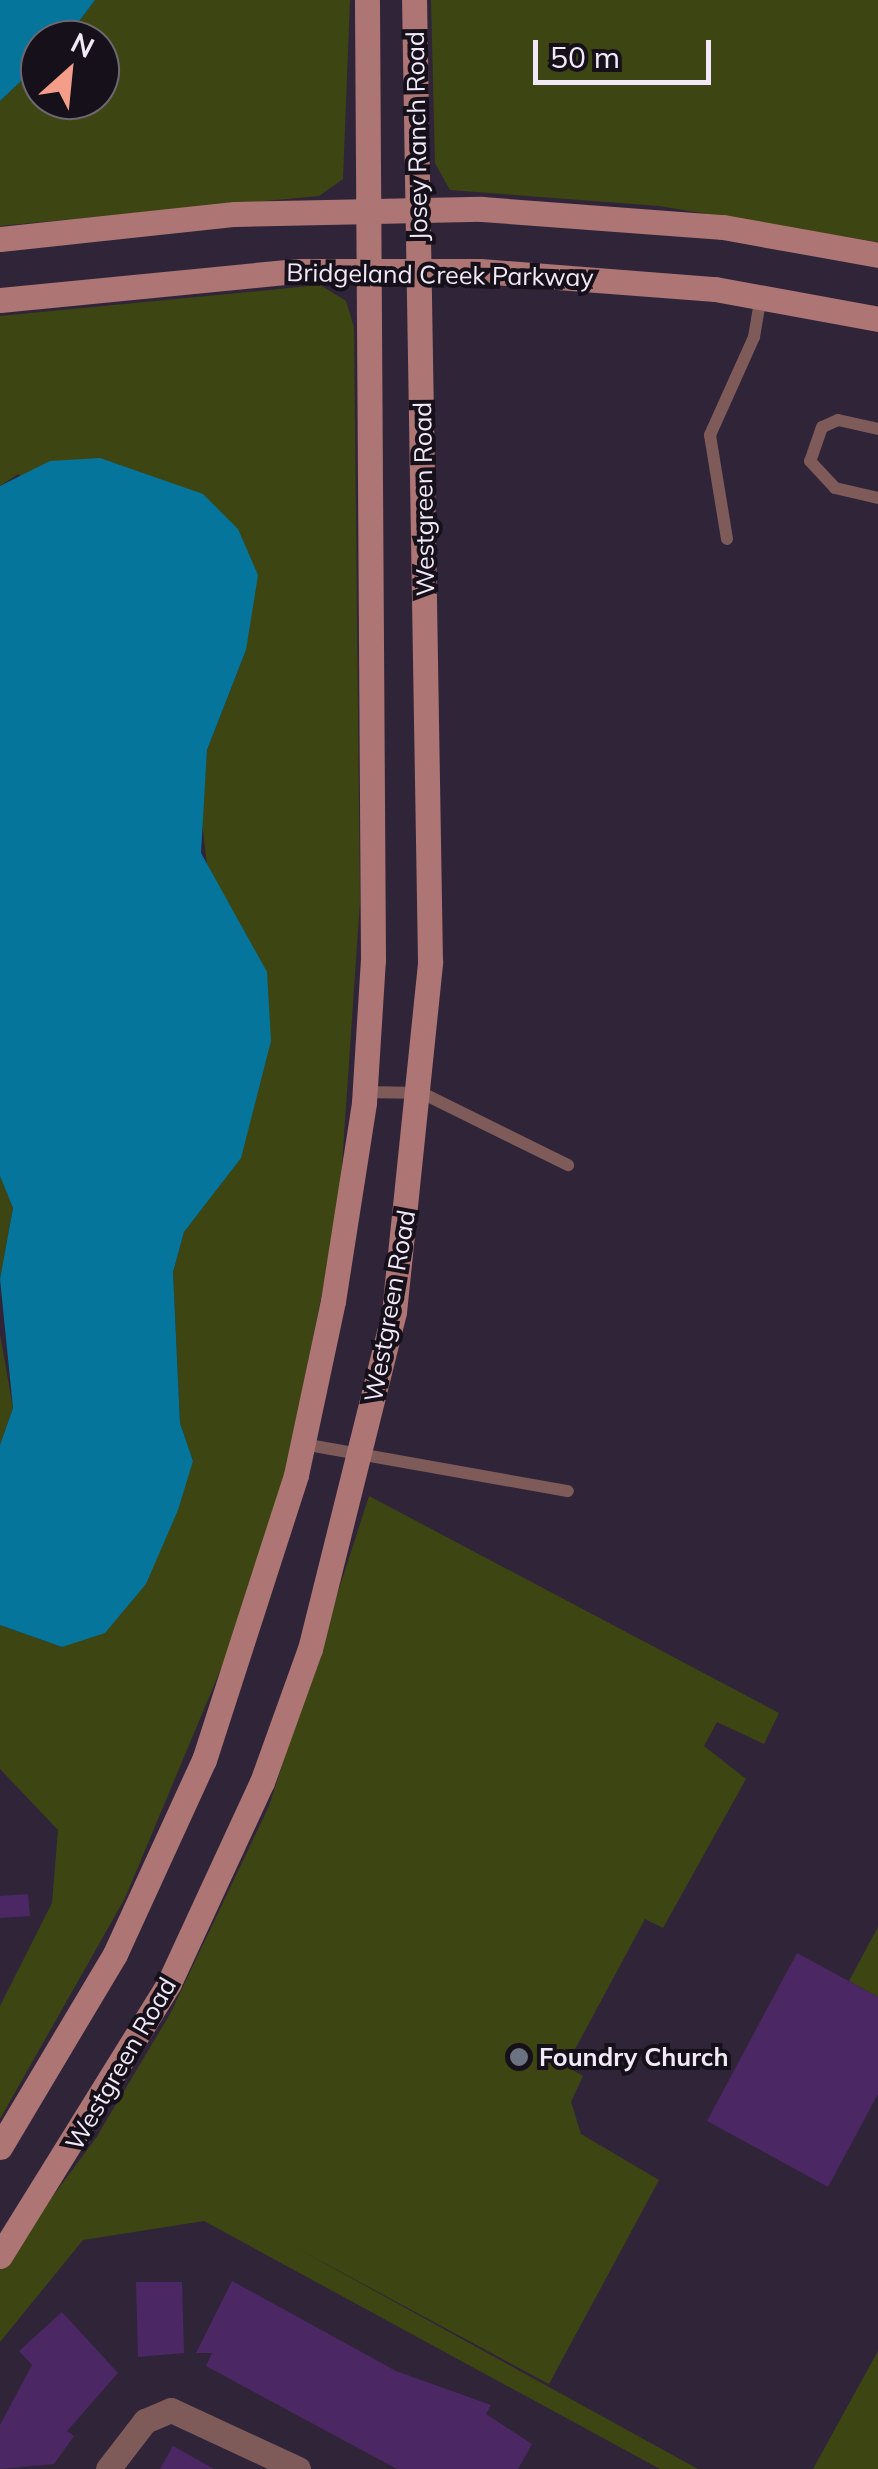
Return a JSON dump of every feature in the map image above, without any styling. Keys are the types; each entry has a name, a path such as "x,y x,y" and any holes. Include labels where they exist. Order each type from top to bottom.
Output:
{"street":[{"name":"Josey Ranch Road","path":"362,210 367,0"},
{"name":"Josey Ranch Road","path":"414,0 420,271"},
{"path":"0,2148 161,1862 250,1630 303,1444 364,1092 375,822 362,210"},
{"path":"0,238 362,210 418,210 687,224 878,255"},
{"name":"Bridgeland Creek Parkway","path":"0,300 176,278 420,271 761,296 878,319"},
{"name":"Westgreen Road","path":"0,2256 111,2088 218,1888 310,1648 362,1455 394,1312 422,1093 430,821 420,271"},
{"path":"108,2469 158,2414 200,2416 298,2469"}],"lane":[{"path":"727,539 710,436 761,296"},
{"path":"878,429 838,420 822,427 810,462 835,488 878,498"},
{"path":"364,1092 422,1093 568,1165"},
{"path":"303,1444 568,1491"}],"green space":[{"path":"95,0 350,0 343,179 319,196 0,226 0,101 20,82 20,120 120,120 120,20 80,20"},
{"path":"431,0 878,0 878,242 659,206 450,190 435,163"},
{"path":"320,285 346,301 354,327 360,901 339,1209 285,1475 235,1635 125,1898 0,2119 0,2006 52,1903 58,1830 0,1769 0,1625 62,1647 112,1623 146,1584 193,1461 180,1423 173,1272 184,1232 241,1157 202,822 207,750 246,650 18,474 0,486 0,316"},
{"path":"0,1176 13,1208 0,1279"},
{"path":"0,1334 13,1408 0,1445"},
{"name":"Foundry Church","path":"369,1496 779,1713 764,1744 717,1722 704,1746 746,1779 663,1928 645,1919 566,2066 583,2076 571,2102 581,2134 659,2180 549,2384 293,2246 698,2469 660,2469 204,2221 83,2240 0,2342 0,2267 96,2138 170,2014 269,1806"},
{"path":"878,1927 878,1997 849,1981"},
{"path":"878,2351 878,2469 813,2469"}],"water":[{"path":"0,0 95,0 80,20 20,20 20,82 0,101"},
{"path":"100,458 203,494 238,529 258,575 246,650 207,750 201,853 267,972 271,1041 241,1158 184,1232 173,1272 180,1423 193,1461 178,1510 146,1584 105,1633 62,1647 0,1625 0,1445 13,1408 0,1279 13,1208 0,1176 0,486 50,461"}],"building":[{"path":"28,1894 30,1916 0,1918 0,1896"},
{"path":"797,1953 878,1997 878,2094 828,2187 707,2121"},
{"path":"232,2281 396,2371 491,2405 486,2414 532,2444 518,2469 397,2469 206,2366 212,2353 196,2353"},
{"path":"136,2282 182,2282 184,2353 138,2357"},
{"path":"62,2312 118,2373 67,2431 74,2436 54,2464 0,2469 0,2425 32,2365 19,2351"},
{"path":"173,2446 214,2469 160,2469"}],"place":[{"name":"Foundry Church","path":"519,2057"}]}
